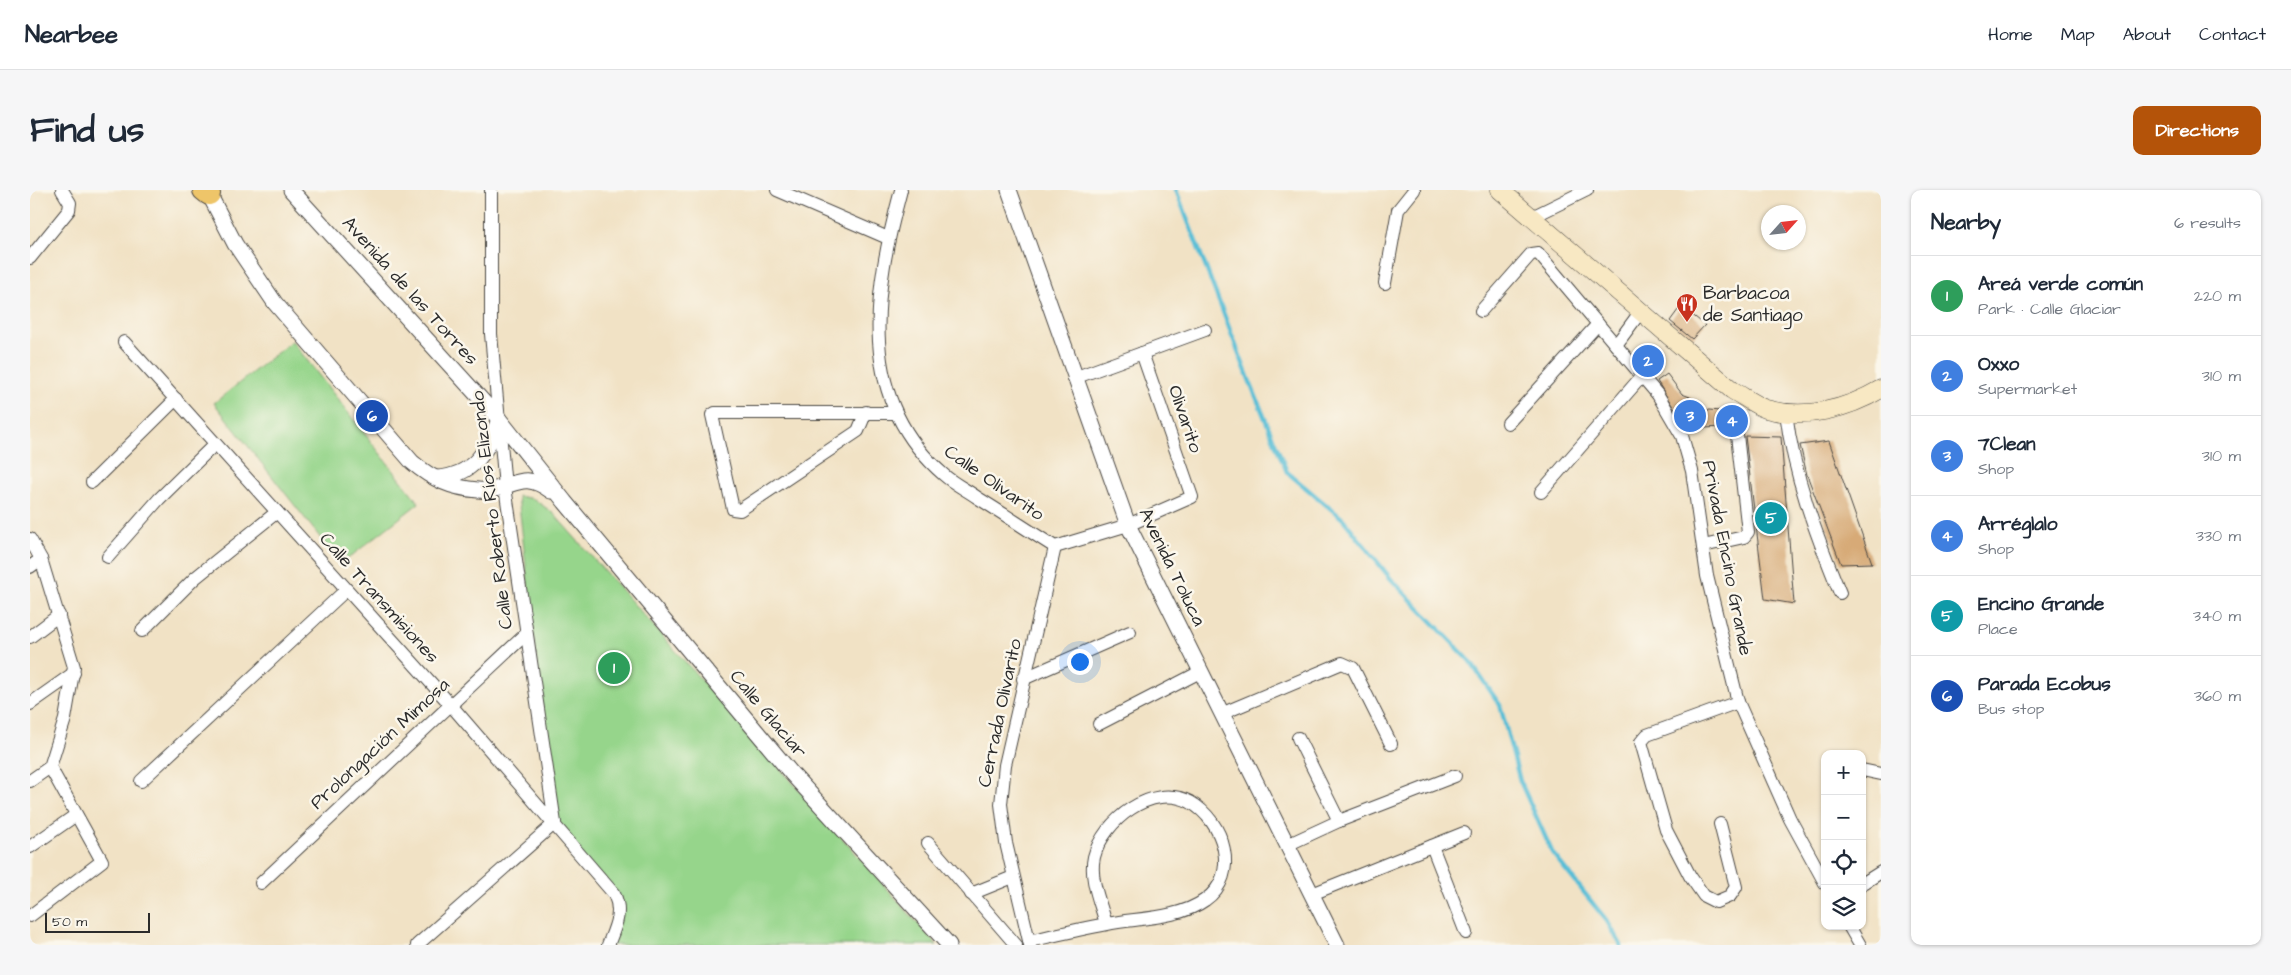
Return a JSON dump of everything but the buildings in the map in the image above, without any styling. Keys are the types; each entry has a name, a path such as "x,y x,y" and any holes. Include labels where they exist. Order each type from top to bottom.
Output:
{"main road":[{"path":"1501,190 1530,218 1732,390 1764,408 1786,413 1829,411 1861,401 1879,392"}],"street":[{"path":"30,258 69,210 70,202 62,190"},
{"name":"Avenida de las Torres","path":"291,190 499,418"},
{"name":"Calle Roberto Ríos Elizondo","path":"491,190 491,334 499,418 506,487 526,634 555,823"},
{"path":"777,190 888,238"},
{"name":"Calle Olivarito","path":"902,190 888,238 881,282 877,344 883,380 895,413 914,446 945,476 1055,547"},
{"name":"Avenida Toluca","path":"1009,190 1074,378 1128,525 1220,714 1337,945"},
{"path":"1385,283 1398,210 1414,190"},
{"path":"1530,218 1587,190"},
{"path":"207,191 235,244 275,302 412,462 431,478 479,490 506,487"},
{"path":"30,236 39,246"},
{"name":"Privada Encino Grande","path":"1481,310 1534,252 1538,253 1658,395 1682,436 1692,471 1708,576 1738,702 1790,819 1821,876"},
{"path":"1616,345 1640,311"},
{"path":"1508,422 1598,324"},
{"path":"1074,378 1205,330"},
{"name":"Calle Transmisiones","path":"124,342 450,704 555,823 614,894 619,904 619,914 608,945"},
{"name":"Olivarito","path":"1128,525 1192,497 1142,353"},
{"path":"1541,492 1642,376"},
{"path":"92,482 176,399"},
{"path":"866,412 858,432 740,510 734,509 712,415 715,413 866,412 895,413"},
{"path":"1786,413 1795,468 1812,522 1840,593"},
{"path":"431,478 448,477 474,464 484,454 499,418"},
{"name":"Calle Glaciar","path":"499,418 565,502 792,774 949,945"},
{"path":"1703,546 1744,537 1748,532 1737,435"},
{"path":"108,557 159,499 215,444"},
{"name":"Calle Glaciar","path":"506,487 526,480 538,481 565,502"},
{"path":"142,631 195,578 277,512"},
{"path":"1055,547 1128,525"},
{"path":"30,539 35,563 59,615 74,673 66,719 50,767 30,780"},
{"name":"Cerrada Olivarito","path":"1029,943 1006,843 1001,804 1005,764 1023,679 1042,610 1055,547"},
{"path":"141,781 346,590"},
{"path":"30,637 59,615"},
{"path":"1023,679 1130,632"},
{"name":"Prolongación Mimosa","path":"261,883 526,634"},
{"path":"1220,714 1342,663 1348,664 1353,668 1390,744"},
{"path":"1099,724 1200,672"},
{"path":"30,704 74,673"},
{"path":"1720,824 1736,887 1730,896 1716,902 1704,896 1690,876 1666,830 1641,742 1647,735 1738,702"},
{"path":"1298,738 1339,822"},
{"path":"30,916 99,864 102,858 50,767"},
{"path":"1866,771 1881,774"},
{"path":"1287,845 1339,822 1455,776"},
{"path":"1029,943 1106,924 1177,912 1204,901 1215,891 1224,876 1226,857 1219,835 1207,816 1189,802 1166,797 1143,802 1117,817 1103,834 1094,859 1094,882 1106,924"},
{"path":"30,847 76,815"},
{"path":"417,945 555,823"},
{"path":"1312,894 1464,833"},
{"path":"928,843 1016,945"},
{"path":"1432,846 1466,933"},
{"path":"1866,881 1881,872"},
{"path":"971,894 1013,877"},
{"path":"1851,930 1860,945"}],"green space":[{"path":"292,341 419,503 341,564 214,403"},
{"path":"518,496 534,499 553,513 937,945 609,945 619,904 555,823"}],"waterway":[{"path":"1176,190 1287,472 1343,519 1391,579 1469,660 1500,705 1520,781 1553,854 1607,921 1621,945"}],"place":[{"name":"Barbacoa de Santiago","path":"1687,323"},
{"name":"Oxxo","path":"1648,361"},
{"name":"Parada Ecobus","path":"372,416"},
{"name":"7Clean","path":"1690,416"},
{"name":"Arréglalo","path":"1732,421"},
{"name":"Encino Grande","path":"1771,518"},
{"name":"Areá verde común","path":"614,668"}]}
